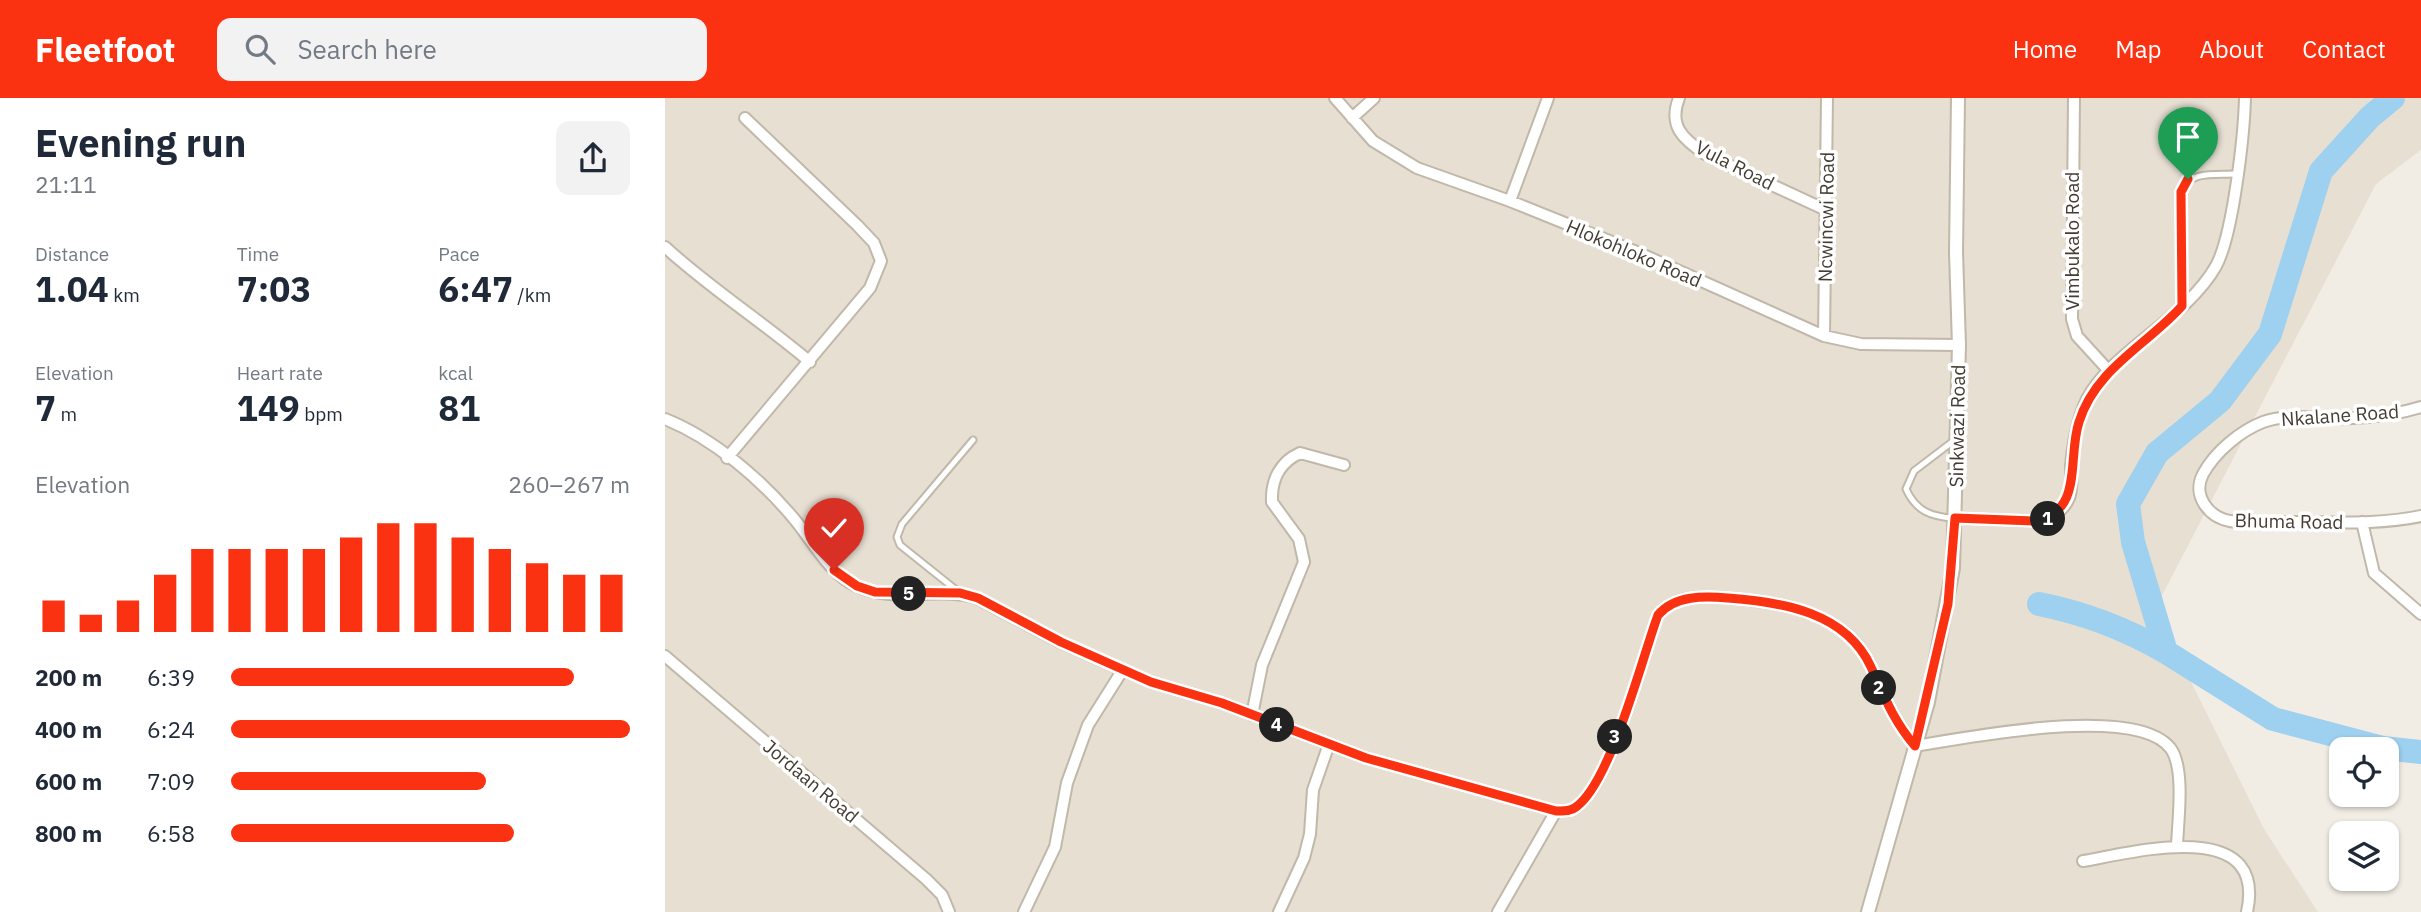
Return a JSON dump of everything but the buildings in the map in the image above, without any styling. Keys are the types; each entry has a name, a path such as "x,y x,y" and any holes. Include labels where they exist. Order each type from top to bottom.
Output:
{"street":[{"name":"Hlokohloko Road","path":"1335,98 1373,141 1395,157 1639,253 1824,336 1861,344 1959,345"},
{"path":"1352,118 1374,98"},
{"path":"1510,201 1548,98"},
{"name":"Vula Road","path":"1679,98 1674,118 1677,128 1690,143 1705,153 1826,209"},
{"name":"Ncwincwi Road","path":"1824,336 1827,98"},
{"name":"Sinkwazi Road","path":"1868,912 1915,746 1948,604 1952,568 1959,345 1956,252 1958,98"},
{"name":"Vimbukalo Road","path":"2074,98 2071,319 2077,336 2109,372"},
{"path":"1955,518 2036,521 2055,515 2069,498 2074,440 2082,411 2093,389 2182,306 2217,265 2227,230 2245,98"},
{"path":"727,458 870,288 881,261 880,252 856,225 745,118"},
{"path":"665,247 716,292 757,319 810,362"},
{"name":"Nkalane Road","path":"2217,516 2201,500 2200,483 2211,463 2249,429 2281,418 2353,418 2396,414 2421,407"},
{"path":"665,419 685,427 727,458 794,519 834,570 857,586 896,594 960,593 978,598 1122,671 1422,776 1556,811 1571,811 1591,790 1617,732 1658,615 1671,604 1685,599 1709,596 1758,600 1805,611 1833,622 1863,654 1895,721 1915,746 2021,728 2120,729 2150,735 2164,742 2176,757 2179,790 2177,845"},
{"path":"1252,715 1262,665 1304,562 1299,539 1272,502 1275,478 1283,464 1300,453 1344,465"},
{"name":"Bhuma Road","path":"2217,516 2229,521 2259,522 2362,522 2421,516"},
{"name":"Bhuma Road","path":"2362,522 2374,573 2421,614"},
{"name":"Jordaan Road","path":"665,656 926,879 942,895 949,912"},
{"path":"1024,912 1055,847 1067,783 1088,724 1122,671"},
{"path":"1279,912 1304,858 1310,834 1313,790 1329,744"},
{"path":"1499,912 1556,811"},
{"path":"2083,861 2177,845 2219,851 2242,870 2248,887 2247,912"}],"lane":[{"path":"2182,306 2181,192 2188,179 2197,176 2236,174"},
{"path":"1955,518 1930,515 1918,508 1906,489 1914,471 1956,439"},
{"path":"960,593 900,545 897,537 902,524 973,440"}],"shaded area":[{"path":"665,98 2421,98 2421,150 2376,184 2155,609 2264,829 2318,912 665,912"}],"waterway":[{"path":"2393,98 2370,117 2321,171 2270,334 2220,401 2157,453 2128,504 2133,542 2166,652 2273,719 2383,748 2421,752"},
{"path":"2039,604 2105,623 2166,652"}],"route":[{"path":"834,570 857,586 875,592 947,592 978,598 1061,642 1151,682 1222,703 1366,758 1422,776 1556,811 1571,811 1591,790 1617,732 1658,615 1671,604 1685,599 1709,596 1758,600 1805,611 1833,622 1856,643 1870,664 1895,721 1915,746 1928,702 1948,604 1955,518 2036,521 2048,519 2063,507 2071,488 2071,465 2078,422 2093,389 2182,306 2181,192 2188,179"}]}
